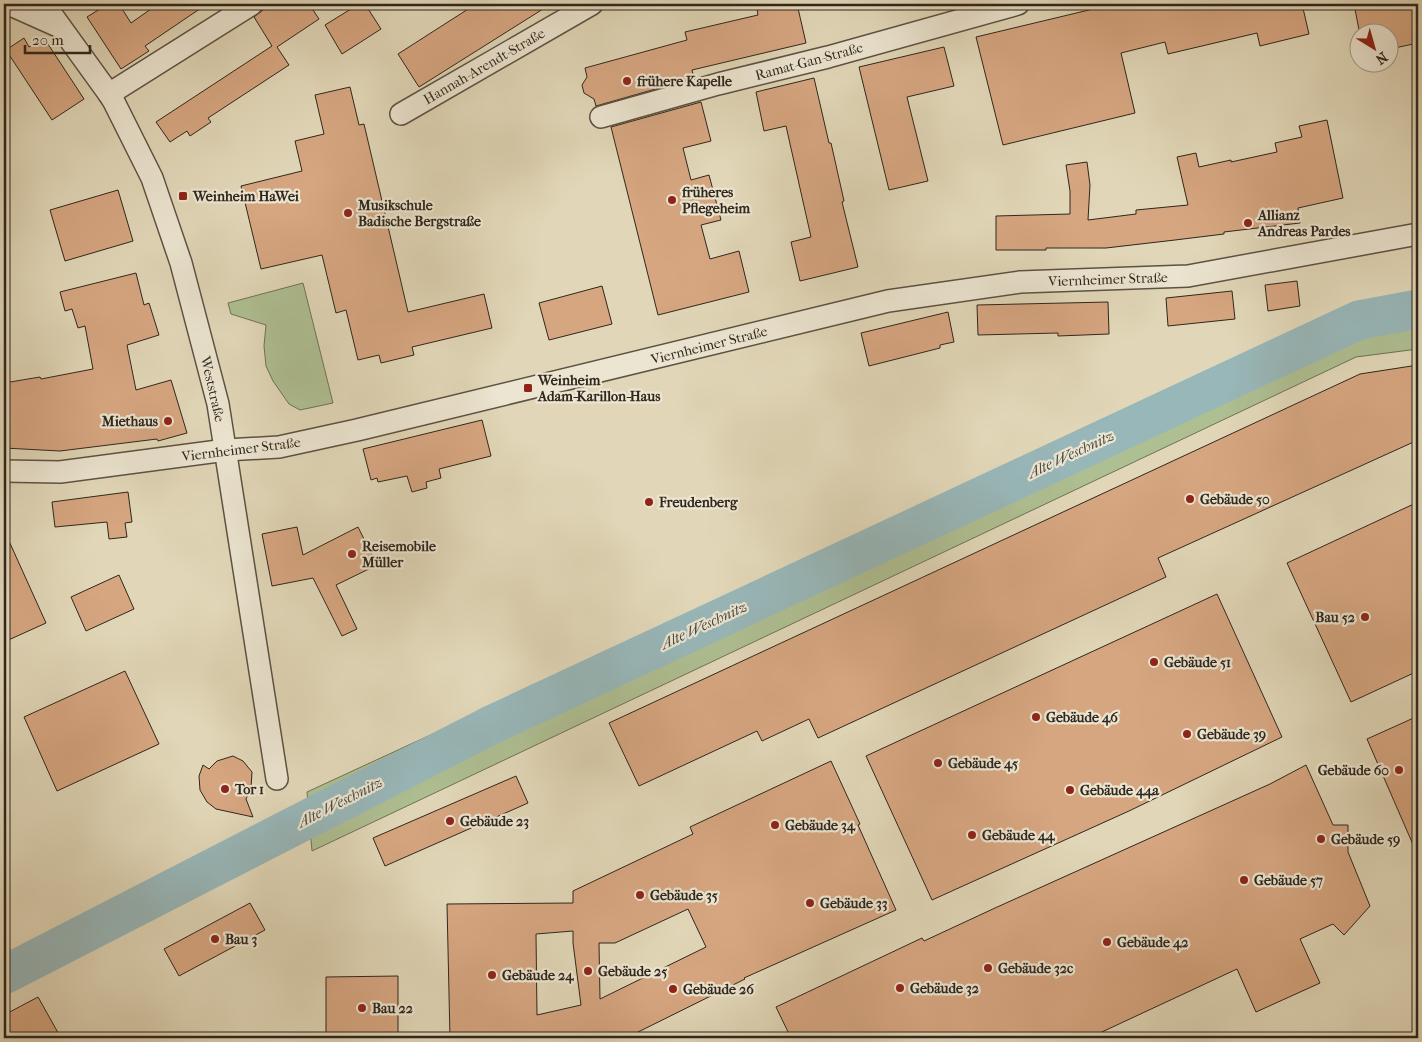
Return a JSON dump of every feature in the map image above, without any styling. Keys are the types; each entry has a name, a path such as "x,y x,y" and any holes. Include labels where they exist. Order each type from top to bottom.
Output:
{"street":[{"name":"Weststraße","path":"44,4 109,94 152,178 181,263 218,404 278,779"},
{"path":"109,94 252,4"},
{"name":"Hannah-Arendt-Straße","path":"401,114 592,4"},
{"name":"Ramat-Gan-Straße","path":"601,117 1018,4"},
{"path":"4,6 12,6 62,28"},
{"name":"Viernheimer Straße","path":"4,471 60,472 226,450 279,447 357,430 888,301 1020,282 1188,276 1418,234"}],"green space":[{"path":"303,283 333,403 300,410 289,404 273,381 266,366 264,346 266,325 231,314 228,303"},
{"path":"1418,306 1418,349 1356,357 312,851 307,792 465,719 681,624 859,536 1348,316"}],"building":[{"path":"108,4 119,4 131,23 158,4 207,4 145,46 149,51 121,69 87,17"},
{"path":"264,4 309,4 319,19 277,47 289,65 208,118 211,122 190,136 187,131 170,142 156,122 272,46 254,17 263,10"},
{"path":"359,4 365,4 381,29 342,54 325,25"},
{"path":"476,4 551,4 419,87 398,54"},
{"path":"756,4 797,4 806,43 692,70 694,78 596,106 594,99 584,93 582,85 587,77 585,68 687,40 685,32 758,15"},
{"path":"1114,4 1302,4 1309,34 1260,46 1257,33 1168,54 1165,42 1121,53 1135,113 1003,145 976,37"},
{"path":"1354,4 1418,4 1418,43 1400,47 1400,22 1357,22"},
{"path":"24,38 29,47 44,38 84,99 52,120 6,50"},
{"path":"944,47 954,86 907,97 928,181 889,190 859,67"},
{"path":"814,78 829,143 831,143 844,201 842,202 858,267 800,281 791,242 811,237 786,126 764,131 756,92"},
{"name":"Musikschule Badische Bergstraße","path":"350,87 359,125 364,124 408,312 484,294 492,328 412,347 414,355 381,363 379,355 358,360 346,310 336,313 322,255 261,269 241,186 302,171 295,141 324,134 315,95"},
{"name":"früheres Pflegeheim","path":"701,102 711,141 683,148 691,180 709,175 721,220 701,225 710,259 739,251 749,292 658,315 611,127"},
{"path":"1327,120 1343,198 1298,208 1300,223 1106,248 996,250 996,216 1070,214 1070,191 1066,165 1087,162 1090,185 1088,220 1136,214 1136,210 1188,205 1177,157 1196,153 1199,167 1277,152 1275,143 1302,137 1299,126"},
{"path":"118,190 133,241 65,261 50,210"},
{"path":"136,273 144,305 149,303 159,335 127,345 136,390 171,380 187,433 158,441 157,439 60,451 4,448 7,400 4,401 4,383 40,377 41,379 93,369 85,326 78,328 72,309 65,311 60,292"},
{"path":"1297,281 1300,306 1268,311 1265,285"},
{"path":"602,286 612,324 549,340 539,303"},
{"path":"1232,291 1235,319 1168,326 1166,298"},
{"path":"1108,302 1109,334 1058,336 1058,333 978,335 977,305"},
{"path":"948,312 954,342 940,345 940,348 869,366 861,333"},
{"name":"Gebäude 50","path":"1418,365 1418,440 1158,558 1166,577 818,738 809,719 762,741 757,731 639,786 609,723 1360,374"},
{"path":"482,420 491,456 439,469 441,478 426,482 427,488 412,492 407,476 378,482 377,478 371,480 363,449"},
{"path":"128,492 132,522 125,523 127,537 109,539 107,522 55,527 52,502"},
{"name":"Bau 52","path":"1418,502 1418,671 1351,702 1287,563"},
{"path":"297,527 303,555 358,527 377,565 336,585 357,629 342,636 313,578 272,586 262,534"},
{"path":"4,530 46,623 4,642"},
{"path":"119,575 134,609 86,631 71,597"},
{"path":"1217,594 1282,737 1129,811 932,900 866,756"},
{"path":"125,671 159,744 57,791 24,717"},
{"name":"Gebäude 60","path":"1418,716 1418,856 1367,739"},
{"name":"Tor 1","path":"233,756 243,761 252,772 251,788 246,799 253,817 216,809 207,802 200,790 199,776 203,765 209,769 217,761"},
{"path":"831,761 896,910 744,978 626,1038 450,1038 447,904 573,903 573,891 693,834 690,827","holes":["688,909 706,947 600,999 599,943 615,943","573,931 581,1005 537,1015 536,934"]},
{"path":"1306,765 1333,825 1348,825 1348,852 1370,906 1344,935 1333,924 1300,939 1320,983 1256,1012 1237,969 1089,1038 791,1038 776,1007 922,938 924,941 1270,784"},
{"name":"Gebäude 23","path":"516,776 528,803 385,866 373,838"},
{"name":"Bau 3","path":"250,903 265,930 179,976 164,949"},
{"name":"Bau 22","path":"398,976 398,1038 326,1038 326,977"},
{"path":"38,997 61,1038 4,1038 4,1015"}],"waterway":[{"name":"Alte Weschnitz","path":"4,975 489,726 1359,320 1418,309"}],"place":[{"name":"frühere Kapelle","path":"627,81"},
{"name":"Weinheim HaWei","path":"183,196"},
{"name":"früheres Pflegeheim","path":"672,200"},
{"name":"Musikschule Badische Bergstraße","path":"348,213"},
{"name":"Allianz Andreas Pardes","path":"1248,223"},
{"name":"Weinheim Adam-Karillon-Haus","path":"528,388"},
{"name":"Miethaus","path":"168,421"},
{"name":"Gebäude 50","path":"1190,499"},
{"name":"Freudenberg","path":"649,502"},
{"name":"Reisemobile Müller","path":"352,554"},
{"name":"Bau 52","path":"1365,617"},
{"name":"Gebäude 51","path":"1154,662"},
{"name":"Gebäude 46","path":"1036,717"},
{"name":"Gebäude 39","path":"1187,734"},
{"name":"Gebäude 45","path":"938,763"},
{"name":"Gebäude 60","path":"1399,770"},
{"name":"Tor 1","path":"225,789"},
{"name":"Gebäude 44a","path":"1070,790"},
{"name":"Gebäude 23","path":"450,821"},
{"name":"Gebäude 34","path":"775,825"},
{"name":"Gebäude 44","path":"972,835"},
{"name":"Gebäude 59","path":"1321,839"},
{"name":"Gebäude 57","path":"1244,880"},
{"name":"Gebäude 35","path":"640,895"},
{"name":"Gebäude 33","path":"810,903"},
{"name":"Bau 3","path":"215,939"},
{"name":"Gebäude 42","path":"1107,942"},
{"name":"Gebäude 32c","path":"988,968"},
{"name":"Gebäude 25","path":"588,971"},
{"name":"Gebäude 24","path":"492,975"},
{"name":"Gebäude 32","path":"900,988"},
{"name":"Gebäude 26","path":"673,989"},
{"name":"Bau 22","path":"362,1008"}]}
